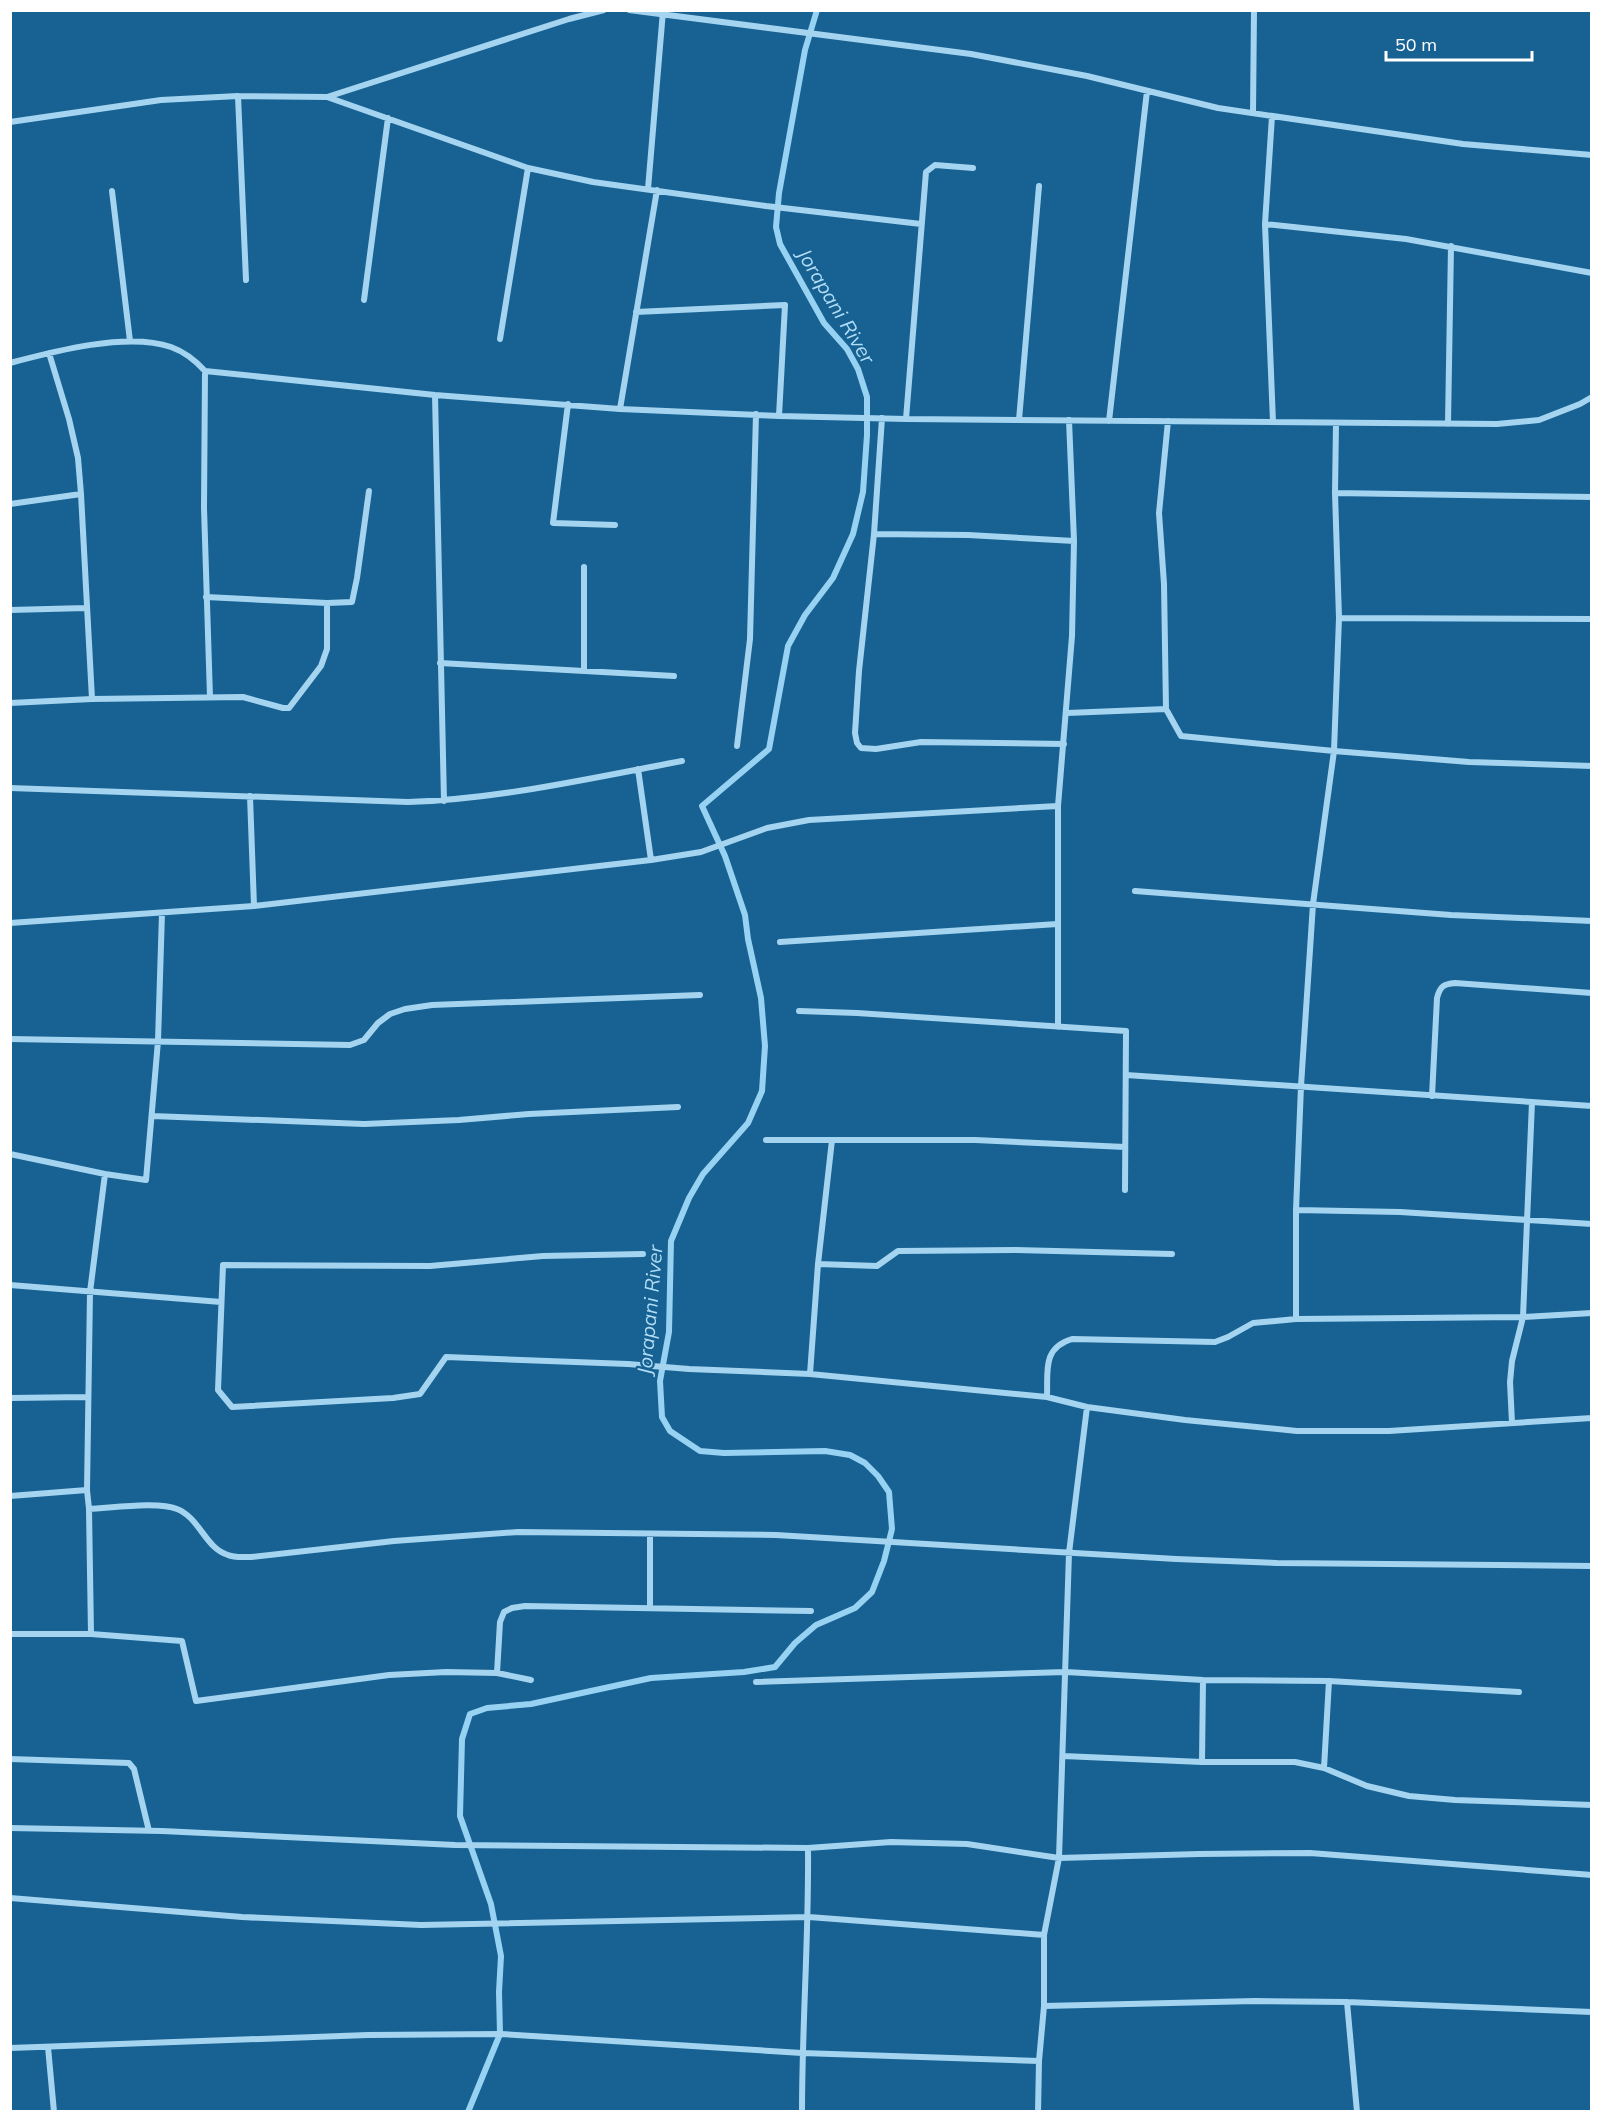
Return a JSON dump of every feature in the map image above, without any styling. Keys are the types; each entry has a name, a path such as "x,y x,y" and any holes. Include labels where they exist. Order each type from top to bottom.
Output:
{"street":[{"path":"327,97 569,19 604,10"},
{"path":"629,10 663,12 971,54 1087,76 1218,108 1463,144 1592,155"},
{"path":"1252,113 1254,10"},
{"path":"648,189 663,12"},
{"path":"1109,421 1147,91"},
{"path":"238,96 246,279"},
{"path":"10,114 11,122 161,100 238,96 327,97 528,168 593,182 741,203 921,224"},
{"path":"1272,116 1265,224 1273,422"},
{"path":"364,300 388,118"},
{"path":"906,419 926,172 929,167 941,165 973,168"},
{"path":"500,339 528,168"},
{"path":"1019,420 1039,186"},
{"path":"620,409 657,190"},
{"path":"112,191 130,341"},
{"path":"1265,224 1406,239 1592,273"},
{"path":"1448,424 1451,246"},
{"path":"636,312 785,305 779,416"},
{"path":"10,363 49,353 130,341 160,343 174,348 190,357 205,371 435,395 620,409 906,419 1497,424 1539,420 1592,397"},
{"path":"49,353 78,458 92,699"},
{"path":"205,371 206,597 210,697"},
{"path":"435,395 444,801"},
{"path":"568,404 553,523 615,525"},
{"path":"737,746 750,639 756,414"},
{"path":"882,418 874,534 859,671 855,733 857,743 861,748 876,749 921,742 1064,744"},
{"path":"1058,1027 1058,806 1072,636 1074,541 1069,420"},
{"path":"1168,421 1159,513 1164,584 1166,709 1181,736 1469,762 1592,766"},
{"path":"1296,1319 1296,1210 1301,1086 1313,904 1334,751 1339,618 1335,493 1336,423"},
{"path":"206,597 327,603 352,602 369,491"},
{"path":"1335,493 1592,497"},
{"path":"10,504 81,494"},
{"path":"874,534 968,535 1074,541"},
{"path":"584,567 585,671"},
{"path":"10,703 92,699 243,697 289,708 321,666 327,649 327,603"},
{"path":"10,610 86,608"},
{"path":"1339,618 1592,619"},
{"path":"440,663 674,676"},
{"path":"1067,713 1166,709"},
{"path":"10,788 408,802 444,801 559,785 682,761"},
{"path":"638,769 651,860"},
{"path":"250,796 254,906"},
{"path":"10,923 254,906 651,860 701,852 767,828 809,820 1058,806"},
{"path":"1135,891 1451,915 1592,921"},
{"path":"10,1154 105,1174 146,1180 158,1041 162,913"},
{"path":"780,942 1057,924"},
{"path":"1432,1096 1437,998 1439,989 1445,984 1592,993"},
{"path":"10,1039 350,1045 364,1040 378,1023 390,1014 423,1006 700,995"},
{"path":"799,1011 1126,1031 1125,1190"},
{"path":"1126,1075 1592,1107"},
{"path":"1512,1423 1510,1382 1512,1361 1523,1317 1532,1102"},
{"path":"152,1116 364,1124 678,1107"},
{"path":"766,1140 975,1140 1125,1147"},
{"path":"810,1374 818,1264 832,1140"},
{"path":"91,1634 87,1490 90,1292 105,1174"},
{"path":"1296,1210 1400,1212 1592,1224"},
{"path":"818,1264 877,1266 898,1251 1015,1250 1172,1254"},
{"path":"643,1254 543,1256 430,1266 223,1265 218,1390 232,1407 393,1398 420,1394 446,1358 628,1364 810,1374 1047,1397 1087,1407 1185,1420 1298,1431 1389,1431 1592,1418"},
{"path":"10,1285 220,1302"},
{"path":"1047,1397 1048,1361 1052,1350 1059,1342 1072,1339 1215,1342 1253,1323 1296,1319 1523,1317 1592,1313"},
{"path":"10,1398 87,1397"},
{"path":"1038,2112 1039,2061 1044,2006 1044,1935 1059,1858 1069,1553 1087,1407"},
{"path":"10,1496 87,1490"},
{"path":"89,1509 160,1505 178,1509 190,1517 214,1548 228,1556 251,1557 394,1541 518,1532 776,1535 1277,1563 1592,1566"},
{"path":"651,1534 651,1608"},
{"path":"497,1673 500,1622 504,1612 512,1608 525,1606 811,1611"},
{"path":"10,1634 91,1634 183,1641 196,1701 389,1675 446,1672 497,1673 531,1680"},
{"path":"756,1682 1066,1672 1203,1680 1329,1681 1519,1692"},
{"path":"1202,1762 1203,1680"},
{"path":"1324,1768 1329,1681"},
{"path":"1064,1756 1202,1762 1295,1761 1324,1768 1367,1786 1409,1796 1592,1805"},
{"path":"10,1759 129,1763 134,1768 149,1831"},
{"path":"10,1828 149,1831 455,1845 808,1848 891,1842 968,1844 1059,1858 1310,1853 1592,1875"},
{"path":"802,2112 802,2053 809,1917 808,1848"},
{"path":"10,1898 242,1917 420,1926 809,1917 1044,1935"},
{"path":"1044,2006 1255,2001 1347,2002 1592,2012"},
{"path":"1347,2002 1357,2112"},
{"path":"10,2048 368,2035 501,2034 802,2053 1039,2061"},
{"path":"48,2047 54,2112"}],"waterway":[{"name":"Jorapani River","path":"468,2112 500,2034 501,1956 491,1904 460,1816 462,1739 470,1714 487,1708 531,1704 651,1678 744,1672 775,1667 795,1643 816,1625 855,1608 872,1592 884,1561 892,1529 889,1492 865,1463 850,1455 825,1451 724,1453 700,1451 670,1431 662,1417 660,1381 669,1332 671,1241 689,1198 703,1174 748,1123 762,1091 765,1046 761,998 745,915 725,856 702,806 769,749 788,646 805,615 833,578 853,534 863,492 867,397 858,369 847,349 824,323 780,244 776,227 779,193 805,50 817,10"}]}
